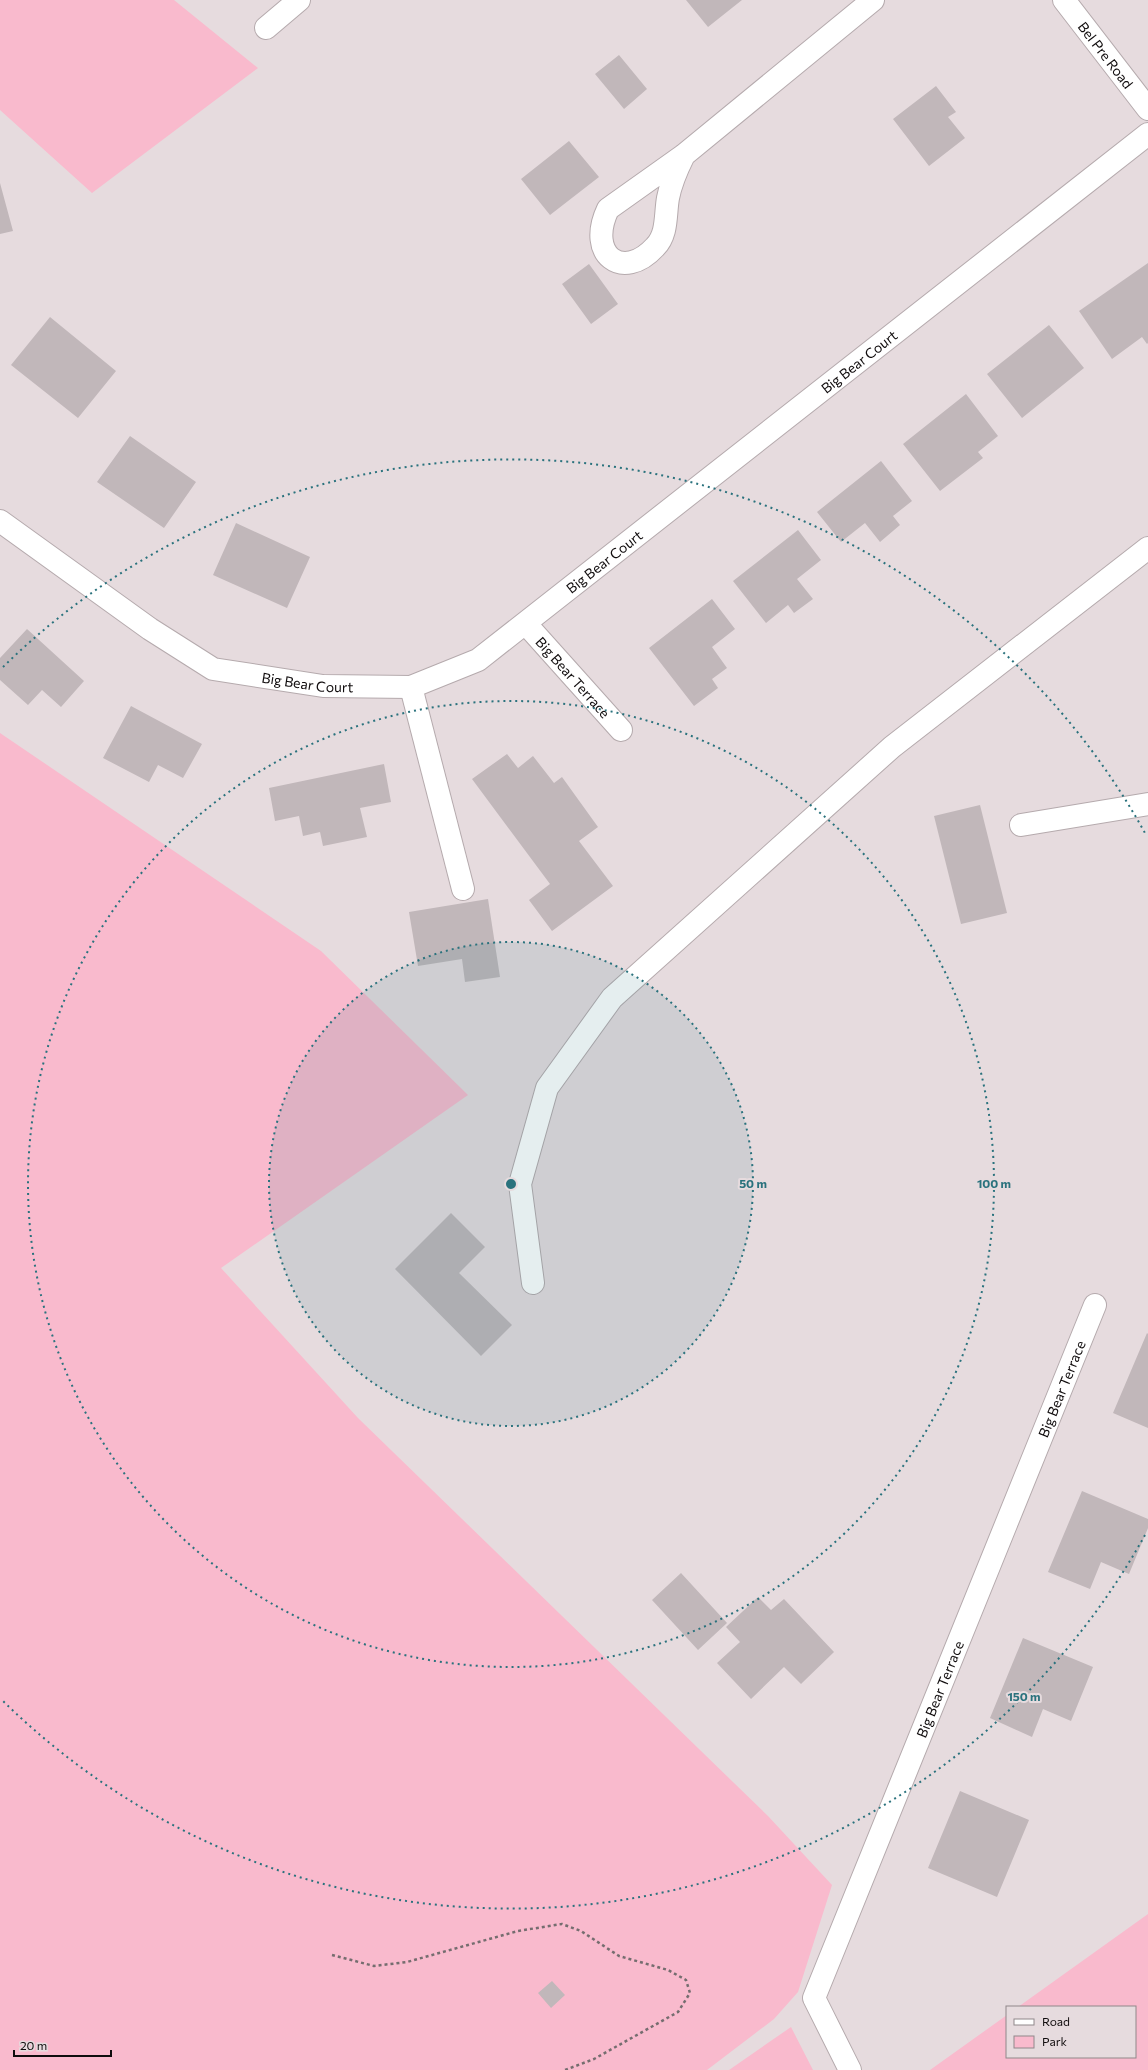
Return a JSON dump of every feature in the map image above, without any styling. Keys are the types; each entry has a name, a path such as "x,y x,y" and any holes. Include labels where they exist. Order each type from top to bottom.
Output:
{"street":[{"path":"266,28 300,0"},
{"path":"684,155 673,177 668,199 666,220 657,246 645,257 630,262 619,262 611,259 605,253 601,242 603,221 608,209 684,155 873,0"},
{"name":"Bel Pre Road","path":"1064,0 1148,109"},
{"name":"Big Bear Court","path":"0,521 150,629 213,669 323,686 411,687 478,660 526,624 1148,134"},
{"path":"533,1283 520,1184 547,1088 612,998 892,748 1148,548"},
{"name":"Big Bear Terrace","path":"526,624 621,730"},
{"path":"411,687 463,889"},
{"path":"1021,825 1148,804"},
{"name":"Big Bear Terrace","path":"850,2070 814,1998 1094,1305"}],"path":[{"path":"332,1955 374,1966 407,1962 518,1931 562,1924 581,1931 619,1956 668,1970 686,1980 690,1993 678,2012 594,2059 565,2070"}],"green space":[{"path":"0,0 174,0 258,68 92,193 0,110"},
{"path":"0,733 321,951 468,1095 221,1268 358,1418 768,1816 832,1885 798,1992 774,2019 707,2070 0,2070"},
{"path":"1148,1914 1148,2070 930,2070 1006,2016 1006,2058 1136,2058 1136,2006 1019,2006"},
{"path":"791,2027 813,2070 729,2070"}],"building":[{"path":"686,0 742,0 708,27"},
{"path":"619,55 647,89 624,109 595,74"},
{"path":"936,86 956,112 948,117 965,138 929,166 893,119"},
{"path":"569,141 599,177 550,215 521,179"},
{"path":"0,183 13,231 0,234"},
{"path":"1148,263 1148,343 1147,344 1142,337 1112,359 1079,311"},
{"path":"589,264 618,304 591,324 562,284"},
{"path":"50,317 116,371 78,418 11,365"},
{"path":"1049,325 1084,368 1022,418 987,374"},
{"path":"966,394 998,436 978,452 983,458 940,491 903,444"},
{"path":"130,436 196,482 164,528 97,482"},
{"path":"881,461 912,501 893,516 900,525 880,542 865,523 841,542 817,512"},
{"path":"236,523 310,557 287,608 213,575"},
{"path":"798,530 821,560 797,579 813,599 794,613 788,605 766,623 733,581"},
{"path":"712,599 735,629 712,647 727,668 712,679 718,688 694,706 649,648"},
{"path":"27,629 84,681 61,707 42,690 28,705 0,680 0,658"},
{"path":"131,706 202,744 183,778 158,765 149,782 103,758"},
{"path":"507,754 518,768 533,756 554,783 562,777 598,827 579,841 613,886 552,931 529,900 550,884 472,779"},
{"path":"384,764 391,802 360,808 367,837 323,846 320,832 303,836 299,816 275,821 269,788"},
{"path":"980,805 1007,913 961,924 934,816"},
{"path":"488,899 500,977 465,982 462,959 418,966 409,912"},
{"path":"451,1213 485,1247 459,1273 512,1325 481,1356 395,1269"},
{"path":"1147,1333 1148,1334 1148,1428 1113,1413"},
{"path":"1082,1491 1148,1519 1148,1528 1129,1574 1101,1562 1090,1589 1048,1572"},
{"path":"681,1573 727,1623 698,1650 652,1600"},
{"path":"758,1597 771,1610 784,1599 834,1652 801,1684 784,1667 751,1699 717,1663 740,1642 726,1627"},
{"path":"1023,1638 1093,1667 1071,1721 1043,1709 1032,1737 990,1718"},
{"path":"960,1791 1029,1820 997,1897 928,1868"},
{"path":"552,1981 565,1995 551,2008 538,1993"}]}
